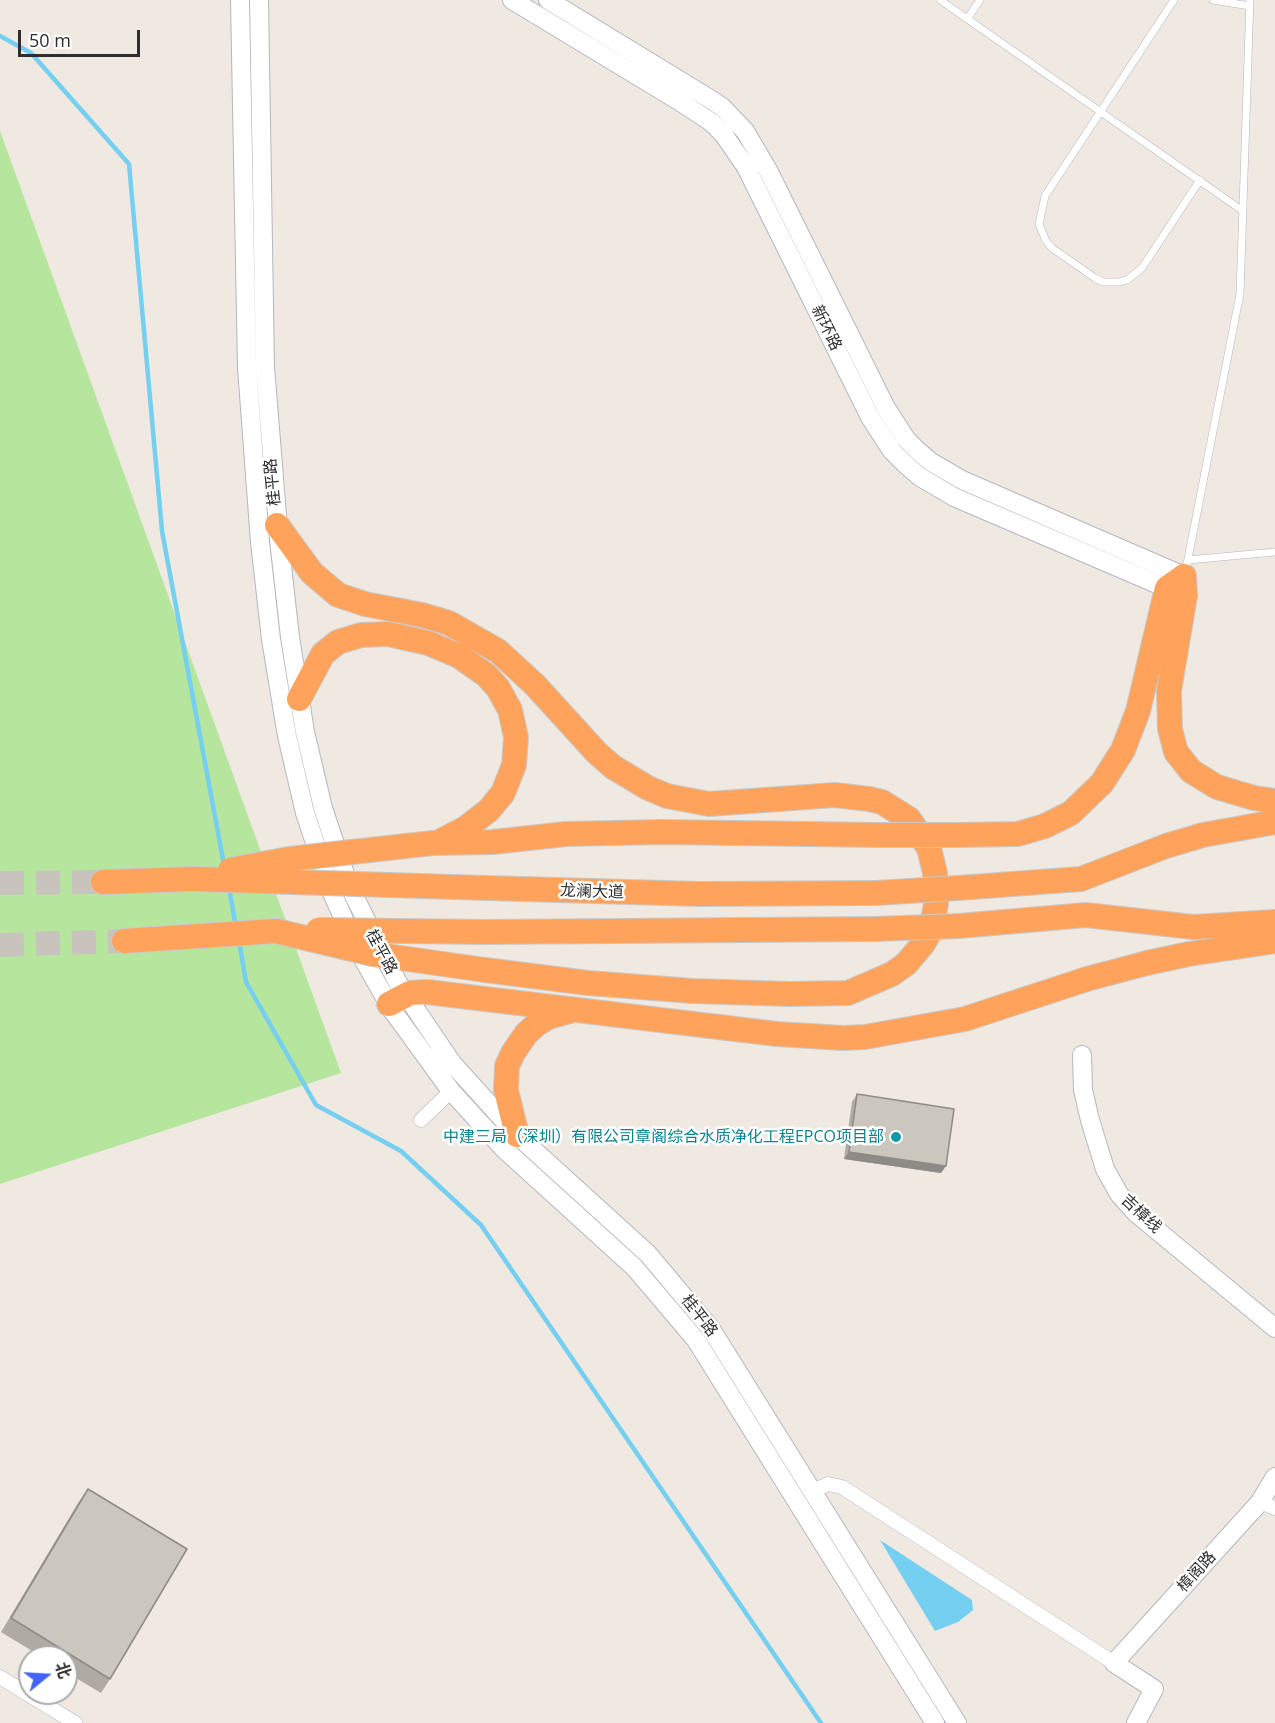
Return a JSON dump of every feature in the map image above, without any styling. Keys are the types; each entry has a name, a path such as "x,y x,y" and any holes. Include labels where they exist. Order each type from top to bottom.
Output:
{"highway":[{"path":"276,931 373,954 588,983 715,993 848,993 875,983 900,969 923,944 931,930 936,910 932,860 924,837 909,819 882,802 835,795 709,804 667,796 631,780 597,753 535,685 498,651 449,623 422,615 365,604 338,594 312,573 277,525"},
{"path":"1181,580 1169,691 1170,729 1176,752 1191,771 1217,787 1254,798 1275,801"},
{"path":"193,879 289,859 433,843 493,842 566,834 662,832 1018,834 1046,826 1071,813 1102,783 1123,750 1181,580"},
{"path":"299,699 312,670 327,650 346,639 373,634 407,637 440,647 474,666 498,688 510,710 516,737 514,765 509,780 496,803 482,817 453,835 433,843"},
{"name":"龙澜大道","path":"103,882 193,879 700,894 876,893 1081,879 1166,846 1203,835 1275,822"},
{"path":"124,941 276,931 875,929 959,926 1086,915 1193,927 1275,922"},
{"path":"397,1000 427,992 808,1037 843,1038 904,1032 965,1019 1137,966 1189,954 1275,941"},
{"path":"517,1136 506,1090 507,1066 513,1053 526,1034 537,1024 557,1014 576,1010"}],"street":[{"name":"桂平路","path":"240,0 247,368 254,484 271,639 287,736 311,833 343,920 397,1000 451,1091 504,1149 634,1267 696,1340 935,1723"},
{"name":"桂平路","path":"259,0 265,367 277,525 299,699 317,786 340,861 360,912 397,1000 517,1136 627,1234 683,1294 734,1363 957,1723"},
{"name":"新环路","path":"512,0 679,101 711,122 724,135 749,173 870,417 892,451 905,464 937,489 954,497 1181,580"},
{"name":"新环路","path":"548,0 716,103 745,131 768,170 886,408 906,439 918,451 931,462 962,480 1181,580"},
{"name":"吉樟线","path":"1082,1055 1083,1090 1090,1120 1105,1169 1119,1194 1136,1213 1275,1328"},
{"path":"421,1120 451,1091"},
{"name":"樟阁路","path":"1114,1663 1267,1505 1275,1477"},
{"path":"813,1491 828,1484 842,1487 1154,1689 1136,1723"},
{"path":"0,1677 75,1723"}],"lane":[{"path":"940,0 1243,211"},
{"path":"967,19 980,0"},
{"path":"1173,0 1045,196 1039,224 1046,241 1052,248 1095,278 1103,282 1119,282 1136,274 1200,180"},
{"path":"1213,0 1250,3 1241,278 1237,311 1181,580 1275,552"}],"green space":[{"path":"0,131 341,1073 0,1184"}],"water":[{"path":"880,1540 972,1600 973,1610 958,1622 935,1631"}],"building":[{"name":"中建三局（深圳）有限公司章阁综合水质净化工程EPCO项目部","path":"857,1094 954,1109 946,1166 849,1152"},
{"path":"88,1489 187,1549 110,1679 78,1659 78,1645 55,1645 11,1618"}],"waterway":[{"path":"0,36 31,53 129,164 162,531 224,865"},
{"path":"229,888 236,927"},
{"path":"239,941 246,982 316,1105 401,1151 481,1225 821,1723"}],"tunnel":[{"path":"0,883 103,882"},
{"path":"0,945 124,941"}],"place":[{"name":"中建三局（深圳）有限公司章阁综合水质净化工程EPCO项目部","path":"896,1137"}]}
